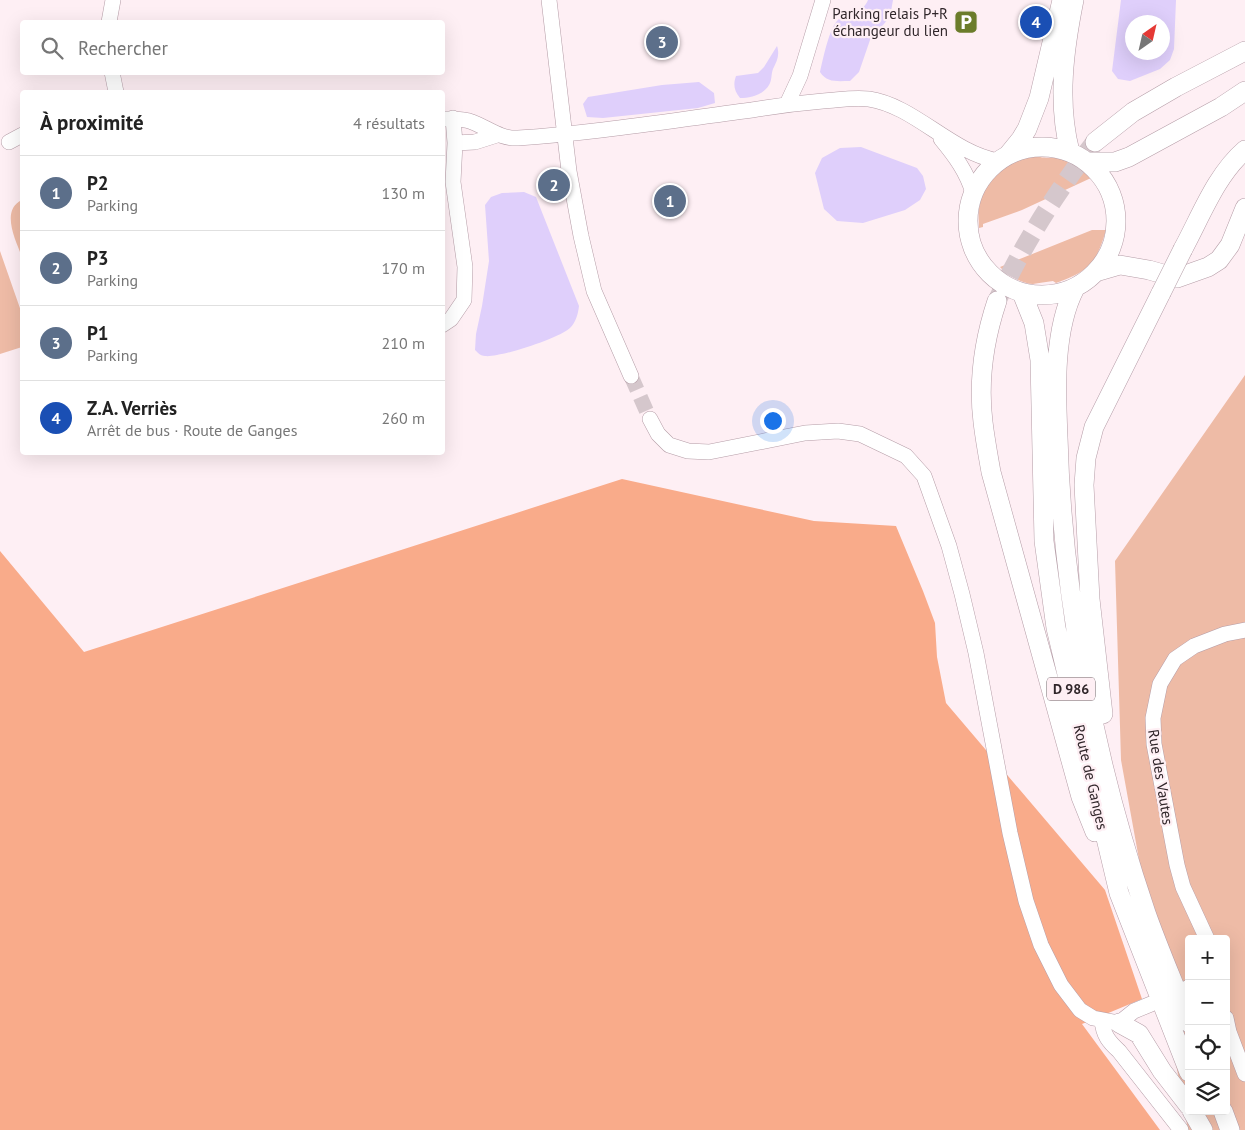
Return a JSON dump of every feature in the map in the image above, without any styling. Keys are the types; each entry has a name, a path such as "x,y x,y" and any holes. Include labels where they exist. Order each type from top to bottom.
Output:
{"main road":[{"path":"1003,158 1028,148 1049,147 1070,152 1087,162 1102,176 1112,195 1116,215 1115,236 1108,256 1096,272 1075,288 1049,295 1022,292 999,281 987,271 977,258 971,244 968,228 968,212 973,193 983,175 1003,158 1021,139 1027,129 1039,98 1062,0"},
{"path":"1070,152 1065,131 1063,66 1074,0"},
{"path":"1095,142 1133,112 1245,51"},
{"path":"1087,162 1115,162 1129,157 1221,107 1245,91"},
{"path":"1107,782 1102,702 1090,599 1084,486 1086,458 1094,427 1183,249 1225,172 1245,150"},
{"path":"1096,272 1120,265 1149,270 1177,278 1208,267 1219,260 1230,245 1245,208"},
{"name":"Route de Ganges","path":"1075,288 1068,301 1060,343 1056,382 1062,513 1078,646 1107,782 1146,913 1185,1013"},
{"name":"Route de Ganges","path":"1022,292 1034,322 1040,360 1044,541 1056,628 1118,892 1188,1070"},
{"path":"997,301 984,349 981,381 983,421 991,472 1080,797 1118,892"},
{"path":"1111,1022 1139,1034 1162,1071 1185,1101"},
{"path":"1194,1115 1203,1130"},
{"path":"1207,1115 1213,1130"},
{"path":"1224,1115 1230,1130"}],"street":[{"path":"109,20 113,0"},
{"path":"549,0 569,171 581,236 594,291 631,376"},
{"path":"787,104 800,76 823,0"},
{"path":"113,75 116,90"},
{"path":"445,323 451,319 464,300 465,267 453,182 455,143 448,118 471,121 497,135 515,138 660,122 787,104 854,98 870,99 892,105 978,156 1003,158"},
{"path":"933,131 954,154 967,175 973,193"},
{"path":"455,143 475,142 497,135"},
{"path":"650,419 658,434 669,445 688,451 709,452 805,433 838,431 860,434 906,456 924,476 949,546 962,594 976,653 1010,833 1026,901 1041,945 1061,985 1080,1010 1093,1018 1111,1022"},
{"name":"Rue des Vautes","path":"1205,935 1183,887 1177,865 1154,744 1152,718 1160,684 1175,659 1194,646 1225,634 1245,630"},
{"path":"1152,1004 1111,1022 1103,1031 1108,1041 1119,1051 1181,1130"},
{"path":"1228,1025 1245,1074"}],"shaded area":[{"path":"868,0 893,0 890,17 870,40 859,72 850,81 833,81 826,78 820,72 827,44 835,23 839,19 859,10"},
{"path":"1121,0 1176,0 1174,49 1170,60 1160,69 1130,81 1118,79 1112,71"},
{"path":"777,46 778,58 772,71 769,85 756,95 740,98 736,93 736,76 758,73"},
{"path":"699,82 714,93 715,103 698,108 603,118 587,117 583,104 588,97 662,85"},
{"path":"861,147 917,168 923,176 926,189 920,200 905,210 863,223 837,221 824,209 815,173 822,158 840,148"},
{"path":"1034,155 1052,158 1057,156 1072,162 1091,178 1022,210 983,224 983,227 979,228 981,199 991,181 1006,166 1024,157"},
{"path":"524,192 536,197 579,306 577,315 570,328 554,337 515,351 484,356 475,350 489,261 485,205 491,197 502,193"},
{"path":"20,201 20,252 14,235 11,218 15,205"},
{"path":"1092,230 1106,230 1099,251 1090,265 1067,279 1056,283 1053,281 1029,284 1006,273 1000,267"},
{"path":"0,251 20,308 20,348 0,354"},
{"path":"1245,375 1245,1130 1188,1130 1185,1115 1230,1115 1230,935 1185,935 1185,1113 1121,760 1115,561"},
{"path":"622,479 814,521 896,526 935,623 937,657 946,703 1105,890 1142,999 1082,1024 1160,1130 0,1130 0,551 84,652"}],"tunnel":[{"path":"997,301 1018,259 1042,218 1095,142"},
{"path":"631,376 650,419"}],"place":[{"name":"Parking relais P+R échangeur du lien","path":"966,22"},
{"name":"Z.A. Verriès","path":"1036,22"},
{"name":"P1","path":"662,42"},
{"name":"P3","path":"554,185"},
{"name":"P2","path":"670,201"}]}
